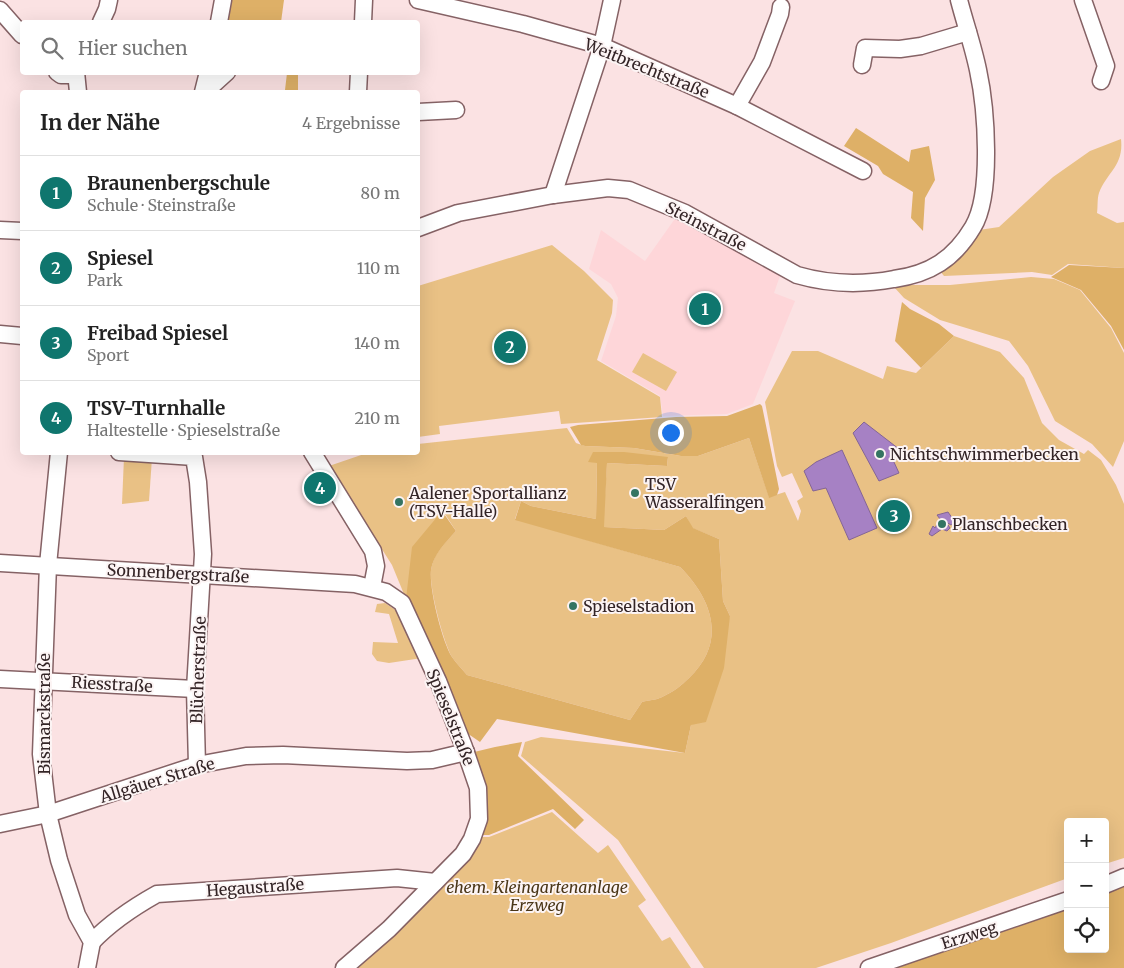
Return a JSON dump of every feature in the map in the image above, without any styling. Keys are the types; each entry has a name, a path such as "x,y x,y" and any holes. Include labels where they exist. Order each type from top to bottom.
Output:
{"street":[{"path":"102,20 109,0"},
{"path":"219,20 223,0"},
{"path":"362,20 364,0"},
{"name":"Weitbrechtstraße","path":"418,0 523,24 602,46 737,106 863,171"},
{"path":"553,195 602,46 612,0"},
{"path":"862,66 865,48 900,49 914,47 968,32 959,0"},
{"path":"1082,0 1106,66 1101,81"},
{"path":"737,106 762,62 781,7"},
{"path":"0,10 20,33"},
{"name":"Steinstraße","path":"420,227 458,213 553,195 608,188 629,190 685,213 796,274 823,281 863,283 886,281 925,272 948,258 974,226 982,197 986,147 978,71 968,32"},
{"path":"75,75 78,90"},
{"path":"204,90 207,75"},
{"path":"206,90 224,75"},
{"path":"358,90 359,75"},
{"path":"420,112 456,110"},
{"path":"0,230 20,231"},
{"path":"0,334 20,336"},
{"name":"Bismarckstraße","path":"59,455 48,565 41,754 48,814 59,860 74,906 92,942"},
{"name":"Blücherstraße","path":"164,455 194,457 198,482 203,575 195,689 197,765"},
{"path":"314,455 373,550 376,566 372,587"},
{"name":"Sonnenbergstraße","path":"0,563 355,584 372,587"},
{"name":"Spieselstraße","path":"344,968 388,929 462,854 472,839 479,820 478,788 438,681 402,603 386,592 372,587"},
{"name":"Riesstraße","path":"0,679 195,689"},
{"name":"Allgäuer Straße","path":"0,824 48,814 197,765 246,756 283,755 407,761 432,760 466,752"},
{"path":"1109,883 1124,877"},
{"name":"Hegaustraße","path":"92,942 107,926 157,894 396,878 435,882"},
{"name":"Erzweg","path":"869,968 1064,901"},
{"path":"87,968 92,942"}],"shaded area":[{"path":"227,0 284,0 281,20 222,20"},
{"path":"287,75 298,75 298,90 285,90"},
{"path":"856,128 909,162 911,150 929,146 935,180 925,198 923,231 911,218 913,192 883,174 878,166 844,146"},
{"path":"679,213 782,270 774,293 795,301 753,404 727,414 663,416 660,396 601,361 616,316 618,298 611,284 589,269 601,230 645,261"},
{"path":"1069,265 1124,268 1124,350 1111,326 1081,290 1051,277"},
{"path":"902,302 910,309 939,324 954,336 921,368 895,341"},
{"path":"760,404 762,406 779,489 777,495 769,498 749,438 698,456 681,456 634,448 581,445 570,427 676,417 727,416"},
{"name":"Nichtschwimmerbecken","path":"864,422 899,449 893,460 899,473 879,481 853,433"},
{"path":"842,450 877,528 849,540 826,488 813,491 804,471 816,462"},
{"path":"593,452 624,452 668,457 667,466 607,463 604,527 664,530 686,516 693,528 719,539 723,601 730,616 724,668 706,722 691,725 685,753 497,719 480,742 464,731 406,599 412,547 442,511 456,531 434,559 431,570 432,589 440,627 448,649 467,675 630,720 642,702 662,697 680,686 701,664 712,636 711,621 701,593 680,567 515,520 521,501 531,506 596,519 597,463 588,462"},
{"name":"Planschbecken","path":"948,512 955,522 951,525 946,522 950,528 947,531 942,529 932,536 929,534 933,526 935,528 940,519 937,515"},
{"path":"522,742 518,756 584,820 575,829 553,809 489,835 479,835 470,753"},
{"path":"1124,884 1124,968 888,968 1064,907 1064,953 1109,953 1109,890"}],"green space":[{"path":"1121,139 1120,156 1099,193 1097,213 1117,223 1124,222 1124,268 1068,264 1052,275 1032,272 944,276 940,271 979,230 999,227 1053,177 1090,151"},
{"path":"552,245 584,271 613,300 612,313 597,360 660,397 662,417 561,424 559,411 439,426 440,434 420,437 420,285"},
{"path":"1031,277 1054,279 1080,290 1111,328 1124,353 1124,441 1113,467 1092,444 1055,421 1028,366 1009,341 940,320 904,298 894,287 950,285"},
{"path":"954,336 1000,352 1024,378 1042,423 1059,440 1084,454 1088,450 1101,460 1116,485 1124,504 1124,858 1109,863 1109,818 1064,818 1064,879 891,943 816,968 704,968 618,840 521,756 525,742 541,737 685,753 691,725 730,616 723,601 719,539 692,528 686,516 664,530 603,527 607,463 667,466 668,457 588,462 597,462 596,519 531,506 521,501 515,519 680,567 701,593 711,621 712,636 701,664 689,678 674,690 659,698 642,702 630,720 467,675 448,649 437,614 432,589 431,570 434,559 456,531 443,511 406,599 392,565 329,466 361,455 420,455 420,444 567,428 576,443 585,446 634,448 681,456 698,456 749,438 769,497 785,492 798,521 801,511 797,501 803,497 792,473 782,477 777,466 765,402 792,351 818,351 883,379 887,366 916,373"},
{"path":"643,353 677,372 666,391 632,372"},
{"path":"124,457 152,458 149,501 122,504"},
{"path":"385,603 400,613 422,658 389,663 377,661 372,654 373,642 398,643 389,614 375,612 377,604"},
{"name":"ehem. Kleingartenanlage Erzweg","path":"552,812 598,853 608,845 646,900 638,906 662,941 670,937 691,968 349,968 477,837 489,837"}],"place":[{"name":"Braunenbergschule","path":"705,309"},
{"name":"Spiesel","path":"510,347"},
{"name":"Nichtschwimmerbecken","path":"880,454"},
{"name":"TSV-Turnhalle","path":"320,488"},
{"name":"TSV Wasseralfingen","path":"635,493"},
{"name":"Aalener Sportallianz (TSV-Halle)","path":"399,502"},
{"name":"Freibad Spiesel","path":"894,516"},
{"name":"Planschbecken","path":"942,524"},
{"name":"Spieselstadion","path":"573,606"}]}
